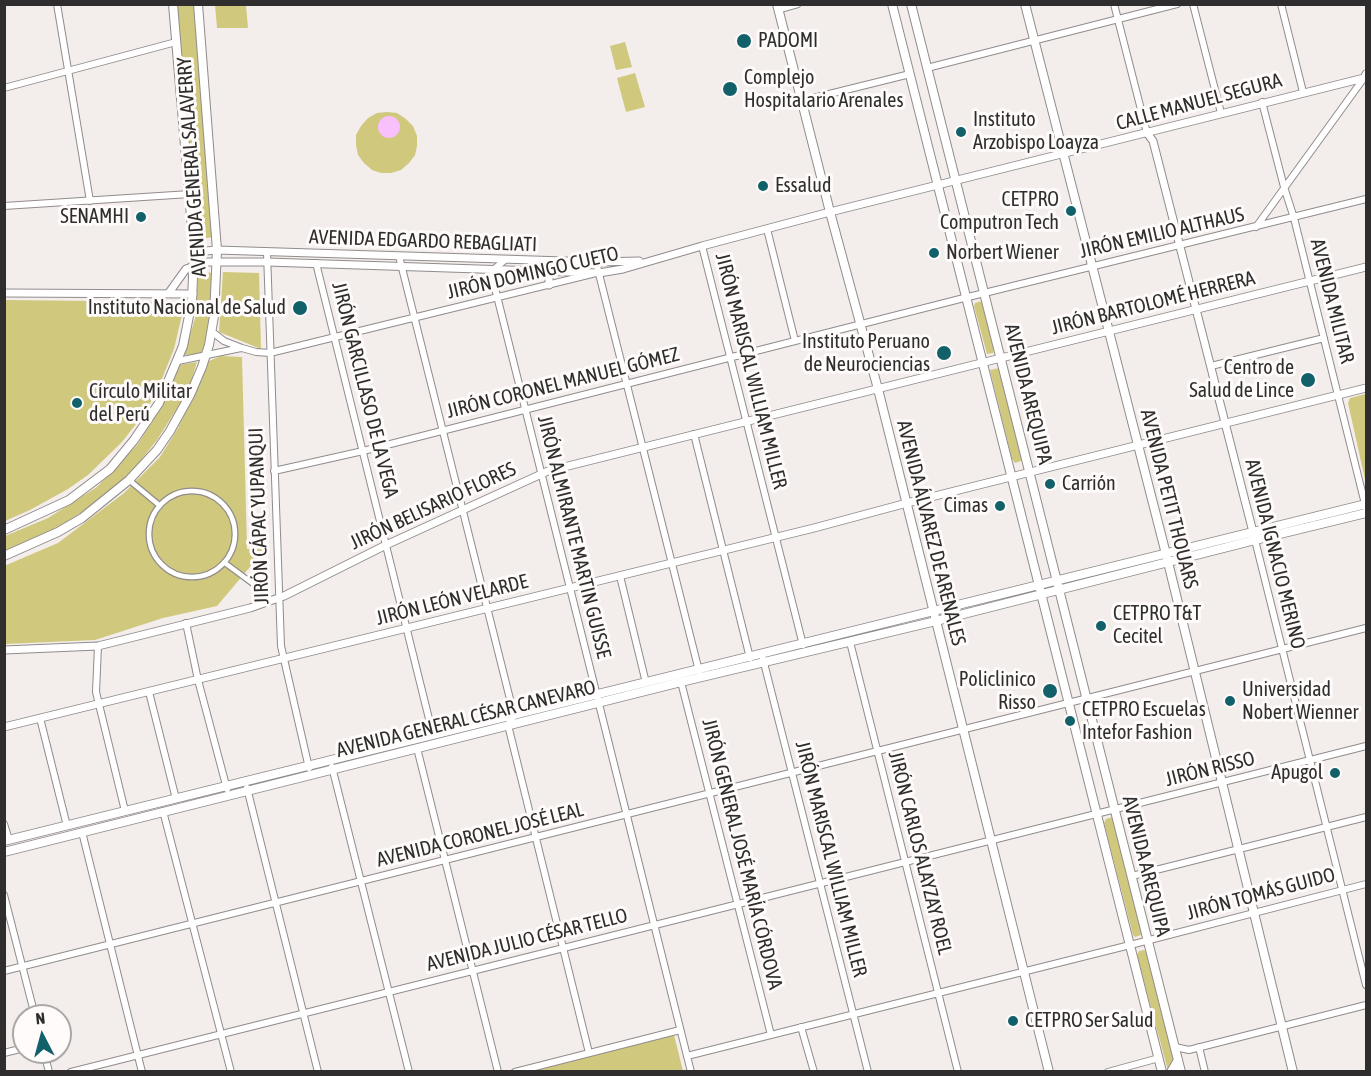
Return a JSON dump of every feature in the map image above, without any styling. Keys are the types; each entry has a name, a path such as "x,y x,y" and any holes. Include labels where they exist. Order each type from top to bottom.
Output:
{"main road":[{"name":"AVENIDA GENERAL SALAVERRY","path":"4,530 69,500 110,469 125,453 151,416 178,361 188,328 193,294 194,252 173,4"},
{"name":"AVENIDA GENERAL SALAVERRY","path":"4,556 58,532 82,518 129,480 157,450 176,422 206,356 211,331 218,250 198,4"},
{"name":"AVENIDA AREQUIPA","path":"892,4 1162,1071"},
{"name":"AVENIDA AREQUIPA","path":"911,4 1181,1071"},
{"name":"AVENIDA PETIT THOUARS","path":"1025,4 1167,558 1293,1071"},
{"name":"AVENIDA ÁLVAREZ DE ARENALES","path":"778,7 878,389 1049,1071"},
{"path":"1041,590 1366,508"},
{"name":"AVENIDA GENERAL CÉSAR CANEVARO","path":"332,765 433,735 514,715 681,682 803,645 934,612 1041,590"},
{"name":"AVENIDA GENERAL CÉSAR CANEVARO","path":"4,852 163,811 246,786 508,725 646,683 750,658 763,659 850,642 936,621 1041,590"},
{"name":"AVENIDA GENERAL CÉSAR CANEVARO","path":"7,841 176,799 227,791"},
{"path":"1171,1071 1178,1060"}],"street":[{"path":"57,4 90,201"},
{"path":"778,7 797,4"},
{"path":"1114,4 1147,133"},
{"path":"927,69 1177,4"},
{"path":"1193,4 1221,113"},
{"path":"1281,4 1303,92"},
{"path":"4,88 176,42"},
{"path":"801,101 910,74"},
{"path":"1255,227 1366,76"},
{"name":"CALLE MANUEL SEGURA","path":"830,212 1366,76"},
{"name":"AVENIDA MILITAR","path":"1262,102 1310,280 1366,508"},
{"name":"AVENIDA IGNACIO MERINO","path":"1147,133 1153,141 1211,366 1366,985"},
{"path":"4,206 190,194"},
{"name":"JIRÓN EMILIO ALTHAUS","path":"861,325 1366,199"},
{"name":"JIRÓN DOMINGO CUETO","path":"211,331 224,341 242,348 270,353 497,297 636,266 830,212"},
{"path":"767,229 795,341"},
{"name":"JIRÓN MARISCAL WILLIAM MILLER","path":"702,246 803,645"},
{"name":"AVENIDA EDGARDO REBAGLIATI","path":"194,252 218,250 596,262 651,260"},
{"name":"JIRÓN CÁPAC YUPANQUI","path":"267,253 282,659 310,770"},
{"path":"399,256 514,715 508,725 589,1053"},
{"path":"493,270 505,260"},
{"path":"543,260 548,271 549,285"},
{"name":"AVENIDA EDGARDO REBAGLIATI","path":"194,265 218,262 267,262 599,273"},
{"path":"596,262 699,670"},
{"name":"JIRÓN GARCILLASO DE LA VEGA","path":"316,263 433,735"},
{"path":"168,294 183,272 194,265"},
{"name":"JIRÓN BARTOLOMÉ HERRERA","path":"878,389 1366,267"},
{"name":"JIRÓN ALMIRANTE MARTIN GUISSE","path":"493,270 492,276 497,297 691,1071"},
{"path":"4,293 193,294"},
{"name":"JIRÓN CORONEL MANUEL GÓMEZ","path":"274,471 363,451 861,325"},
{"path":"1211,366 1324,338"},
{"name":"JIRÓN DOMINGO CUETO","path":"178,361 242,348"},
{"name":"JIRÓN LEÓN VELARDE","path":"4,727 620,576 1366,388"},
{"name":"JIRÓN BELISARIO FLORES","path":"4,650 98,646 278,599 386,545 541,474 642,446 878,389"},
{"path":"694,434 750,658"},
{"path":"129,480 159,505"},
{"path":"189,490 208,494 225,504 236,527 236,540 225,563 210,573 198,577 186,577 165,567 156,558 149,536 151,520 159,505 172,495 189,490"},
{"path":"225,563 256,586"},
{"path":"620,576 646,683"},
{"path":"186,623 198,680 227,791"},
{"name":"AVENIDA CORONEL JOSÉ LEAL","path":"4,970 964,731 1366,628"},
{"name":"JIRÓN CARLOS ALAYZAY ROEL","path":"850,642 958,1071"},
{"path":"98,646 96,692 125,811"},
{"name":"JIRÓN MARISCAL WILLIAM MILLER","path":"763,659 868,1071"},
{"name":"JIRÓN GENERAL JOSÉ MARÍA CÓRDOVA","path":"681,682 771,1035"},
{"path":"149,692 176,799"},
{"path":"40,718 67,826"},
{"name":"JIRÓN RISSO","path":"992,841 1366,746"},
{"path":"417,748 498,1071"},
{"path":"332,765 410,1071"},
{"path":"246,786 318,1071"},
{"path":"163,811 231,1071"},
{"path":"1132,876 1366,817"},
{"path":"4,824 7,841"},
{"path":"82,832 142,1071"},
{"name":"AVENIDA JULIO CÉSAR TELLO","path":"71,1071 992,841"},
{"name":"JIRÓN TOMÁS GUIDO","path":"687,1056 1366,884"},
{"path":"4,895 32,1004"},
{"path":"1178,1060 1189,1050 1199,1047 1366,1005"},
{"path":"801,1027 814,1071"},
{"path":"515,1071 680,1030"},
{"path":"1175,1047 1189,1050"},
{"path":"1199,1047 1205,1071"},
{"path":"1108,1071 1159,1058"}],"shaded area":[{"path":"177,5 195,5 215,237 197,239"},
{"path":"215,5 246,5 248,28 217,28"},
{"path":"625,42 632,67 616,70 610,46"},
{"path":"635,73 645,107 626,112 617,78"},
{"path":"377,113 397,113 413,126 417,136 417,146 415,155 401,170 381,173 372,170 358,155 356,135 368,118"},
{"path":"389,116 397,119 400,127 397,135 389,138 381,135 378,127 381,119"},
{"path":"198,272 213,273 212,300 205,342 201,354 184,355 196,315"},
{"path":"223,272 259,273 261,349 219,332"},
{"name":"Círculo Militar del Perú","path":"5,300 185,302 174,349 157,391 143,415 122,442 88,475 68,489 5,521"},
{"path":"982,301 994,350 993,353 987,354 974,306 975,303"},
{"path":"221,356 242,357 247,549 266,548 217,606 163,618 95,640 5,644 4,566 58,543 124,493 160,457 178,428 209,361"},
{"path":"197,362 188,391 157,440 133,470 102,498 76,516 51,531 5,552 5,536 48,518 97,487 138,444 162,405 179,365"},
{"path":"999,368 1021,454 1021,461 1015,463 1012,459 990,370"},
{"path":"1366,394 1366,484 1348,403 1350,398"},
{"path":"1112,817 1115,820 1142,933 1135,937 1104,823 1106,819"},
{"path":"1144,950 1147,953 1175,1060 1168,1071 1137,955 1139,951"},
{"path":"674,1035 683,1071 534,1071"}],"place":[{"name":"PADOMI","path":"744,41"},
{"name":"Complejo Hospitalario Arenales","path":"730,89"},
{"name":"Instituto Arzobispo Loayza","path":"961,132"},
{"name":"Essalud","path":"763,186"},
{"name":"CETPRO Computron Tech","path":"1071,211"},
{"name":"SENAMHI","path":"141,217"},
{"name":"Norbert Wiener","path":"934,253"},
{"name":"Instituto Nacional de Salud","path":"300,308"},
{"name":"Instituto Peruano de Neurociencias","path":"944,353"},
{"name":"Centro de Salud de Lince","path":"1308,380"},
{"name":"Círculo Militar del Perú","path":"77,403"},
{"name":"Carrión","path":"1050,484"},
{"name":"Cimas","path":"1000,506"},
{"name":"CETPRO T&T Cecitel","path":"1101,626"},
{"name":"Policlinico Risso","path":"1050,691"},
{"name":"Universidad Nobert Wienner","path":"1230,701"},
{"name":"CETPRO Escuelas Intefor Fashion","path":"1070,721"},
{"name":"Apugol","path":"1335,773"},
{"name":"CETPRO Ser Salud","path":"1013,1021"}]}
